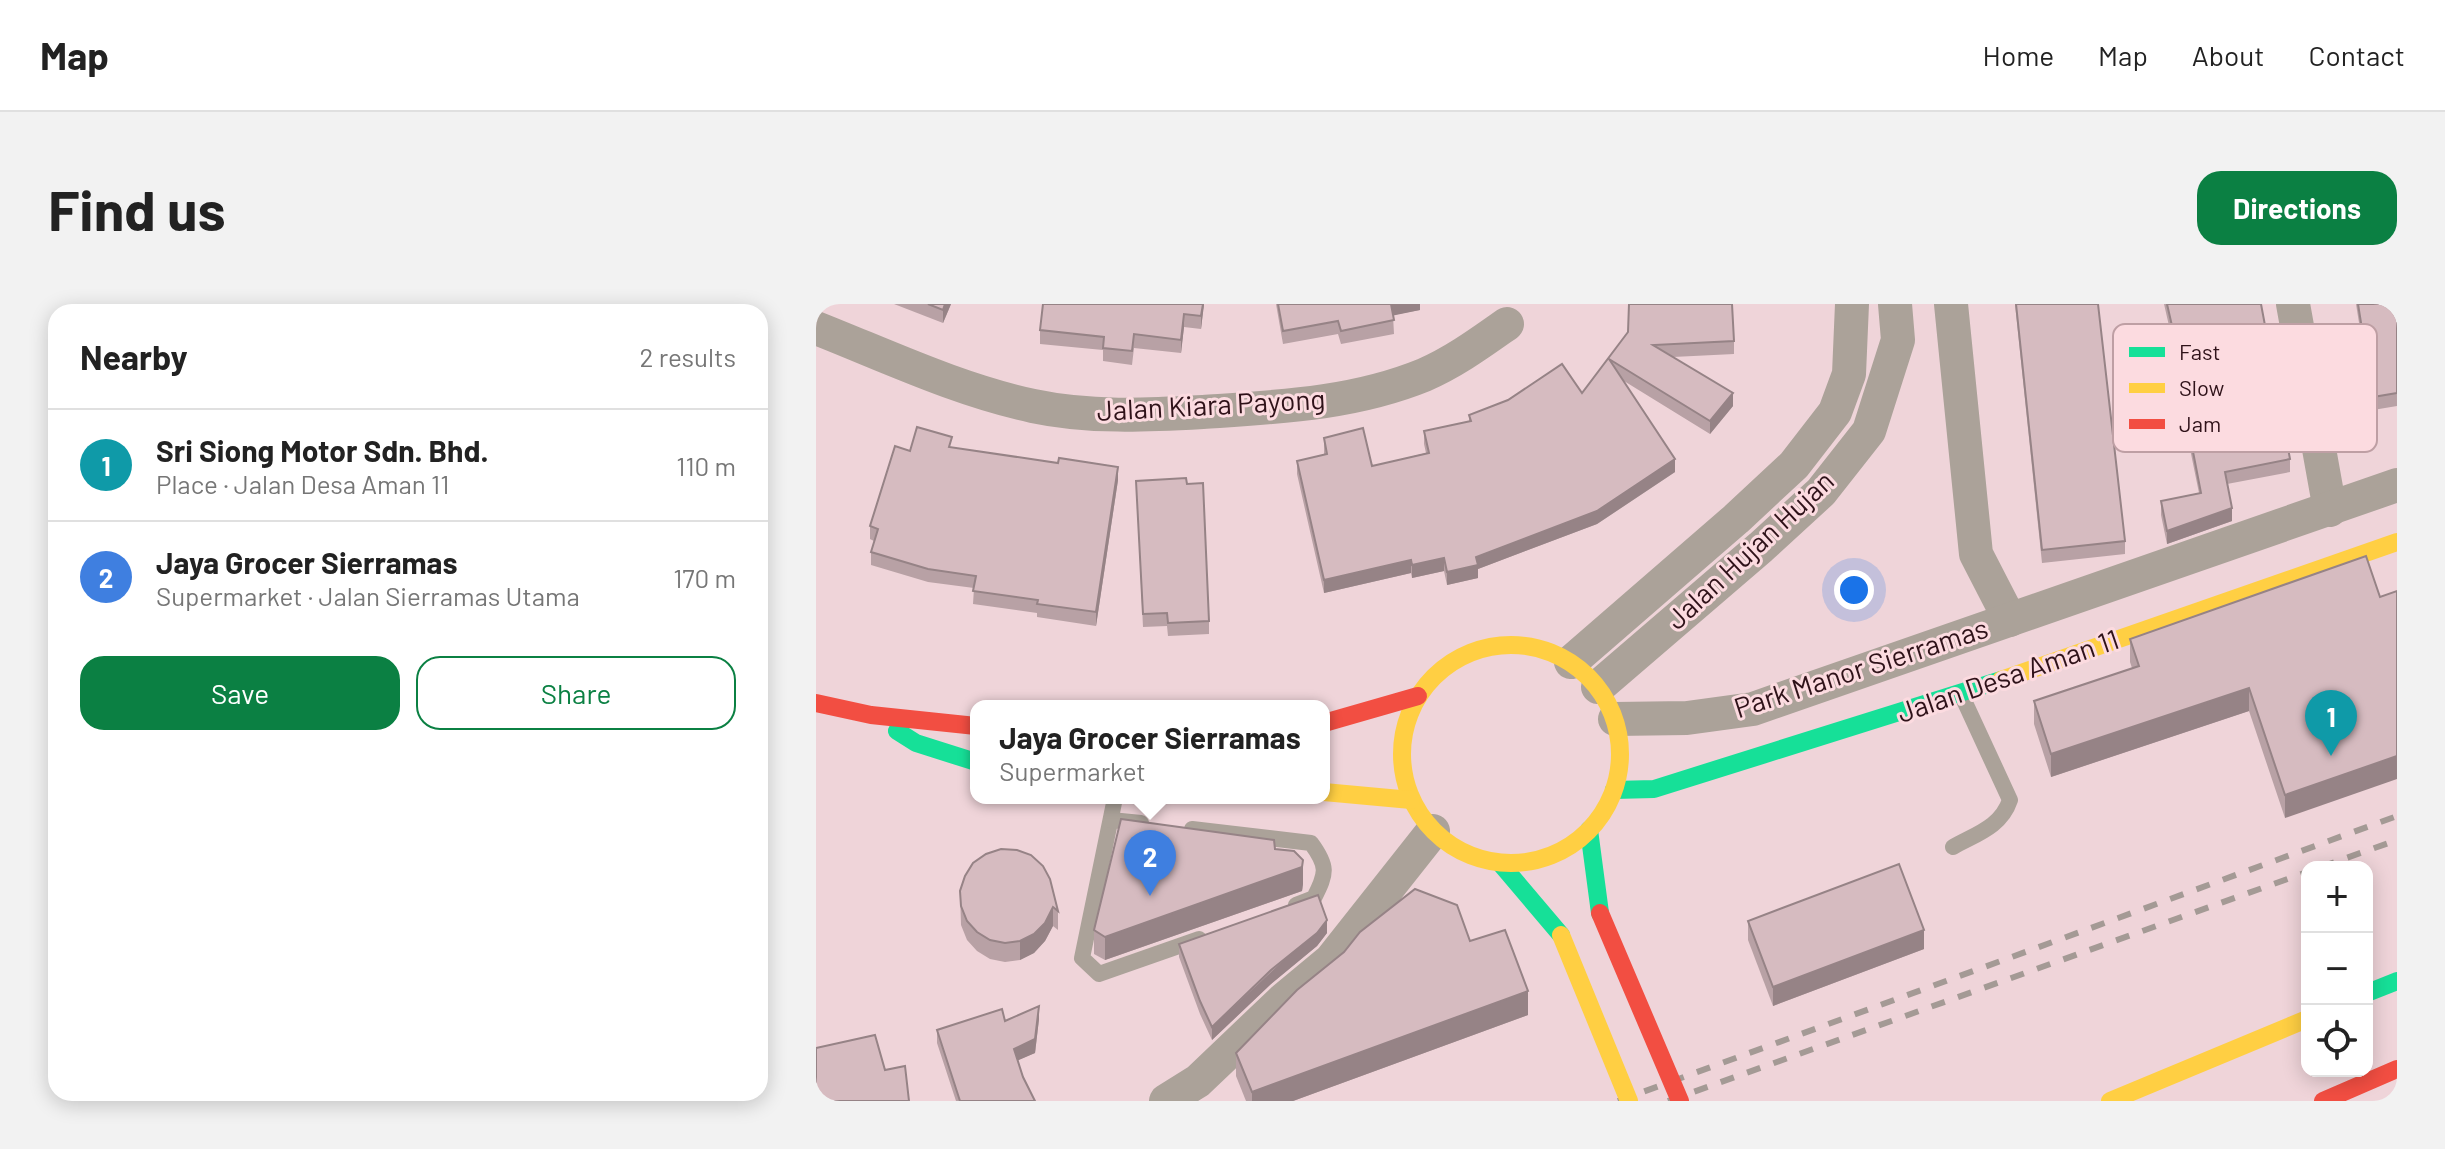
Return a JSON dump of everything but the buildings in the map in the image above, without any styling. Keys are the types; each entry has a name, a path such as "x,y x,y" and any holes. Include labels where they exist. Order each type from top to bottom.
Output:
{"main road":[{"name":"Jalan Desa Aman 11","path":"1614,790 1654,789 1961,694 2397,542"},
{"path":"1505,644 1540,648 1571,662 1598,687 1615,719 1620,754 1614,790 1604,811 1589,830 1563,850 1533,861 1500,863 1464,853 1433,831 1411,800 1402,766 1403,742 1404,730 1418,696 1441,670 1482,649 1505,644"},
{"path":"1330,721 1418,696"},
{"path":"816,703 871,715 970,725"},
{"path":"871,715 916,743 970,760"},
{"path":"1330,793 1411,800"},
{"path":"1589,830 1600,913 1680,1101"},
{"path":"1500,863 1561,935 1629,1101"},
{"path":"2373,991 2397,981"},
{"path":"2110,1101 2301,1021"},
{"path":"2323,1101 2397,1069"}],"street":[{"name":"Jalan Hujan Hujan","path":"1571,662 1794,465 1835,412 1849,374 1852,304"},
{"name":"Jalan Hujan Hujan","path":"1598,687 1821,492 1869,431 1898,340 1895,304"},
{"name":"Park Manor Sierramas","path":"1951,304 1976,554 2010,620"},
{"path":"2293,304 2297,324"},
{"name":"Jalan Kiara Payong","path":"816,328 983,394 1036,407 1120,416 1297,406 1377,391 1425,374 1466,353 1507,324"},
{"path":"2320,452 2330,510"},
{"name":"Park Manor Sierramas","path":"1615,719 1687,718 1753,709 2397,485"},
{"path":"1166,1101 1198,1081 1284,999 1331,960 1433,831"}],"lane":[{"path":"1953,847 1995,824 2006,814 2010,800 1961,694"},
{"path":"1114,804 1082,958 1099,974 1214,934"},
{"path":"1111,820 1311,843 1324,860 1324,879 1314,898 1285,909"}],"railway":[{"path":"1618,1101 2397,816"},
{"path":"2338,861 2397,840"},
{"path":"1668,1101 2301,874"}],"traffic: fast":[{"path":"1614,790 1654,789 2001,680"},
{"path":"897,731 916,743 970,760"},
{"path":"1589,830 1600,913"},
{"path":"1500,863 1561,935"},
{"path":"2373,991 2397,981"}],"traffic: slow":[{"path":"2001,680 2397,542"},
{"path":"1511,645 1532,647 1553,654 1588,677 1611,712 1618,733 1620,754 1618,775 1611,796 1588,831 1553,854 1532,861 1511,863 1490,861 1469,854 1434,831 1411,796 1404,775 1402,754 1404,733 1411,712 1434,677 1469,654 1490,647 1511,645"},
{"path":"1330,793 1411,800"},
{"path":"1561,935 1629,1101"},
{"path":"2110,1101 2301,1021"}],"traffic: jam":[{"path":"1330,721 1418,696"},
{"path":"816,703 871,715 970,725"},
{"path":"1600,913 1680,1101"},
{"path":"2323,1101 2397,1069"}],"place":[{"name":"Sri Siong Motor Sdn. Bhd.","path":"2331,756"},
{"name":"Jaya Grocer Sierramas","path":"1150,896"}]}
